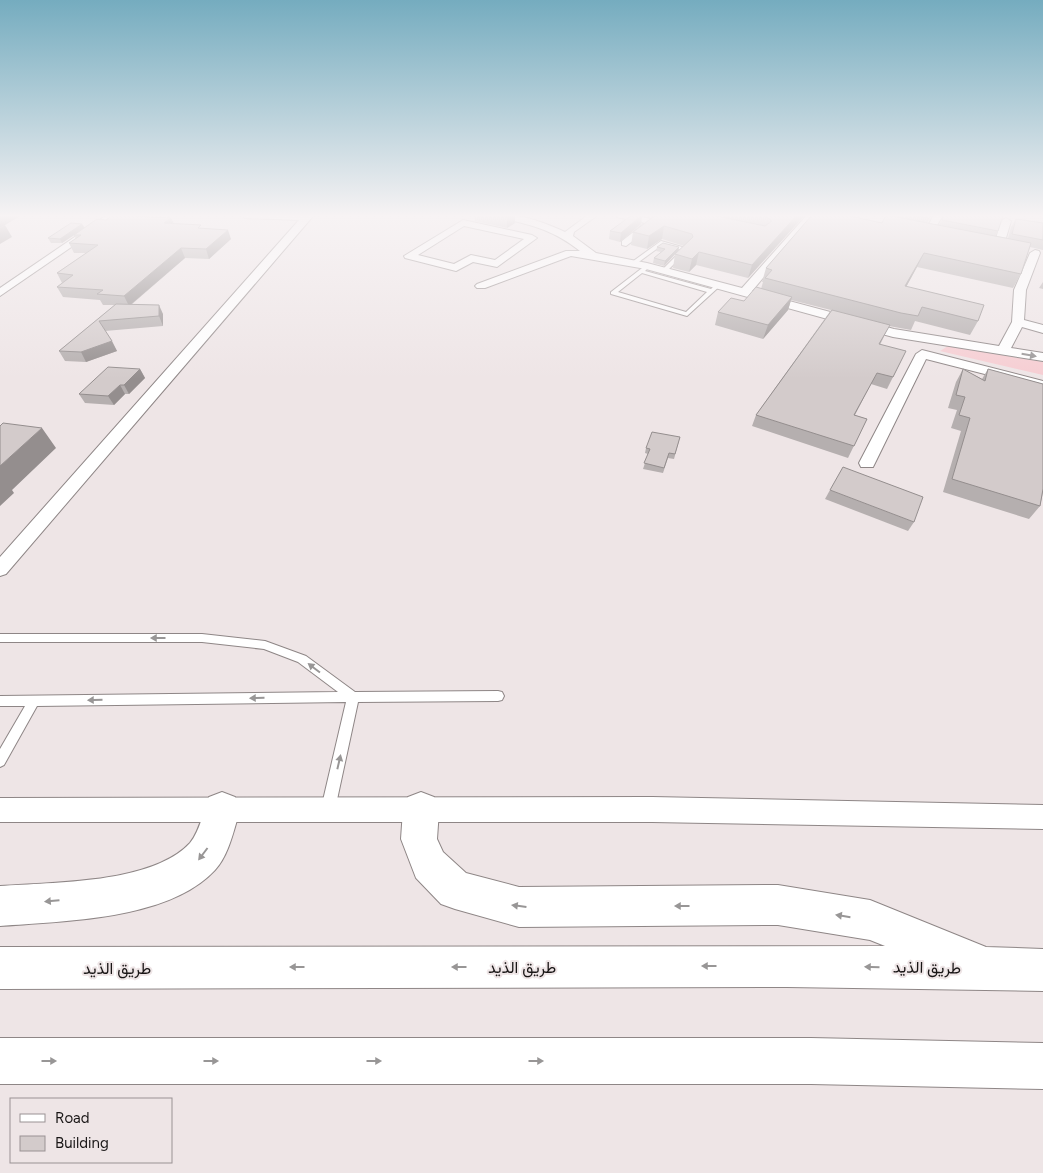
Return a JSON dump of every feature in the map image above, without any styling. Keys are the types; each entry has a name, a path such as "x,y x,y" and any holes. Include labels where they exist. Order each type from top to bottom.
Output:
{"highway":[{"path":"0,906 109,896 153,886 185,874 204,855 214,835 222,810"},
{"path":"421,810 418,838 429,865 455,890 519,907 778,905 870,920 987,968"},
{"name":"طريق الذيد","path":"0,968 787,966 1043,970"},
{"path":"0,1061 811,1061 1043,1066"}],"street":[{"path":"0,293 34,270"},
{"path":"0,568 260,270"},
{"path":"481,286 525,270"},
{"path":"664,270 715,288 744,293 893,333 1043,357"},
{"path":"744,293 764,270"},
{"path":"1003,350 1018,322 1020,290 1028,270"},
{"path":"1018,322 1043,329"},
{"path":"867,463 922,354 1043,384"},
{"path":"0,810 742,810 893,812 1043,817"}],"lane":[{"path":"637,270 613,293 687,314 715,288"},
{"path":"650,270 715,288"},
{"path":"0,638 202,638 265,645 302,659 353,697"},
{"path":"0,701 498,696"},
{"path":"328,809 353,697"},
{"path":"0,761 34,701"}],"shaded area":[{"path":"948,346 1043,362 1043,375 940,351"}],"building":[{"path":"62,270 155,270 124,296 97,294 103,290 57,287 73,275 57,273"},
{"path":"772,270 914,270 905,286 984,305 978,321 922,307 918,316 765,278"},
{"path":"1001,270 1022,270 1021,274"},
{"path":"756,287 792,297 768,325 718,312 731,298 744,301"},
{"path":"116,304 159,305 159,316 99,321 112,341 81,352 59,351"},
{"path":"832,310 890,325 879,344 906,351 893,377 877,373 854,415 867,419 854,446 756,415"},
{"path":"108,367 140,369 124,385 120,385 108,396 79,394"},
{"path":"963,369 985,381 988,369 1043,384 1043,489 1040,506 952,479 970,418 959,415 965,397 956,395"},
{"path":"3,423 42,428 0,466 0,426"},
{"path":"652,432 680,437 675,454 669,453 664,468 644,463 650,449 646,448"},
{"path":"843,467 923,497 914,522 830,490"}]}
